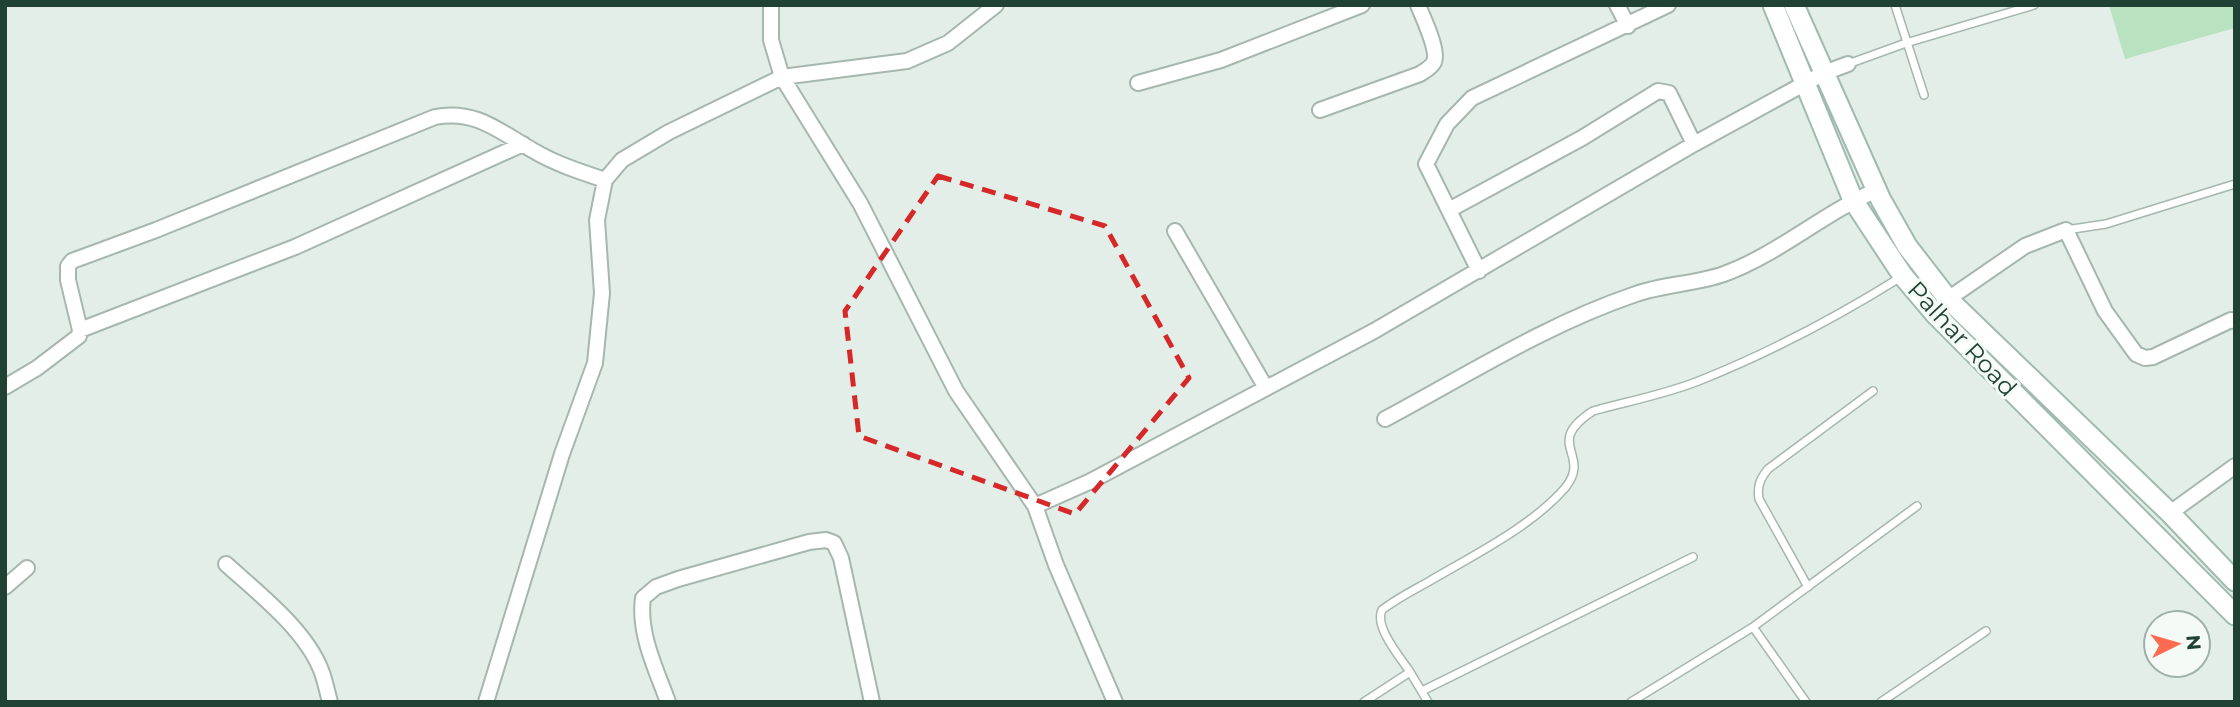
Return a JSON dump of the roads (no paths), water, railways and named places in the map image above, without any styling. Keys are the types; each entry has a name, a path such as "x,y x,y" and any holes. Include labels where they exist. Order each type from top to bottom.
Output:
{"main road":[{"name":"Palhar Road","path":"1773,5 1853,200 1903,276 1942,307 2170,513 2235,581"},
{"name":"Palhar Road","path":"1794,5 1877,190 1942,307 2235,615"}],"street":[{"path":"771,5 771,40 782,77 860,203 956,391 1035,506 1056,565 1115,702"},
{"path":"486,702 562,454 595,363 602,293 597,220 605,180 622,160 669,132 782,77 907,61 948,43 996,5"},
{"path":"1138,83 1221,60 1362,5"},
{"path":"1321,110 1420,74 1429,68 1434,62 1434,49 1418,5"},
{"path":"1616,5 1628,26"},
{"path":"1479,271 1426,164 1447,124 1472,98 1668,5"},
{"path":"1035,506 1089,482 1266,388 1479,271 1695,144 1824,73 1848,64"},
{"path":"1449,210 1582,138 1658,92 1669,93 1695,144"},
{"path":"5,387 75,341 80,330 67,270 72,261 156,230 435,117 453,114 477,118 568,167 605,180"},
{"path":"80,330 295,247 523,144"},
{"path":"1385,419 1553,327 1638,293 1723,274 1769,254 1853,200 1877,190"},
{"path":"1942,307 2025,246 2066,230 2105,311 2136,354 2145,358 2153,357 2231,320 2235,321"},
{"path":"1175,231 1266,388"},
{"path":"2170,513 2235,466"},
{"path":"668,702 645,634 641,614 643,598 656,587 678,579 808,542 826,540 834,543 841,558 872,702"},
{"path":"226,564 277,611 305,642 320,668 330,702"},
{"path":"5,587 27,568"}],"lane":[{"path":"1895,5 1924,95"},
{"path":"1848,64 1906,43 2034,5"},
{"path":"2066,230 2106,224 2235,184"},
{"path":"1428,702 1382,629 1379,615 1382,610 1540,511 1566,486 1574,471 1575,462 1569,447 1572,427 1593,411 1699,381 1807,333 1903,276"},
{"path":"1808,587 1759,499 1757,489 1768,470 1873,391"},
{"path":"1631,702 1753,627 1917,506"},
{"path":"1423,691 1693,557"},
{"path":"1753,627 1806,702"},
{"path":"1881,702 1986,631"},
{"path":"1364,702 1410,672"}]}
